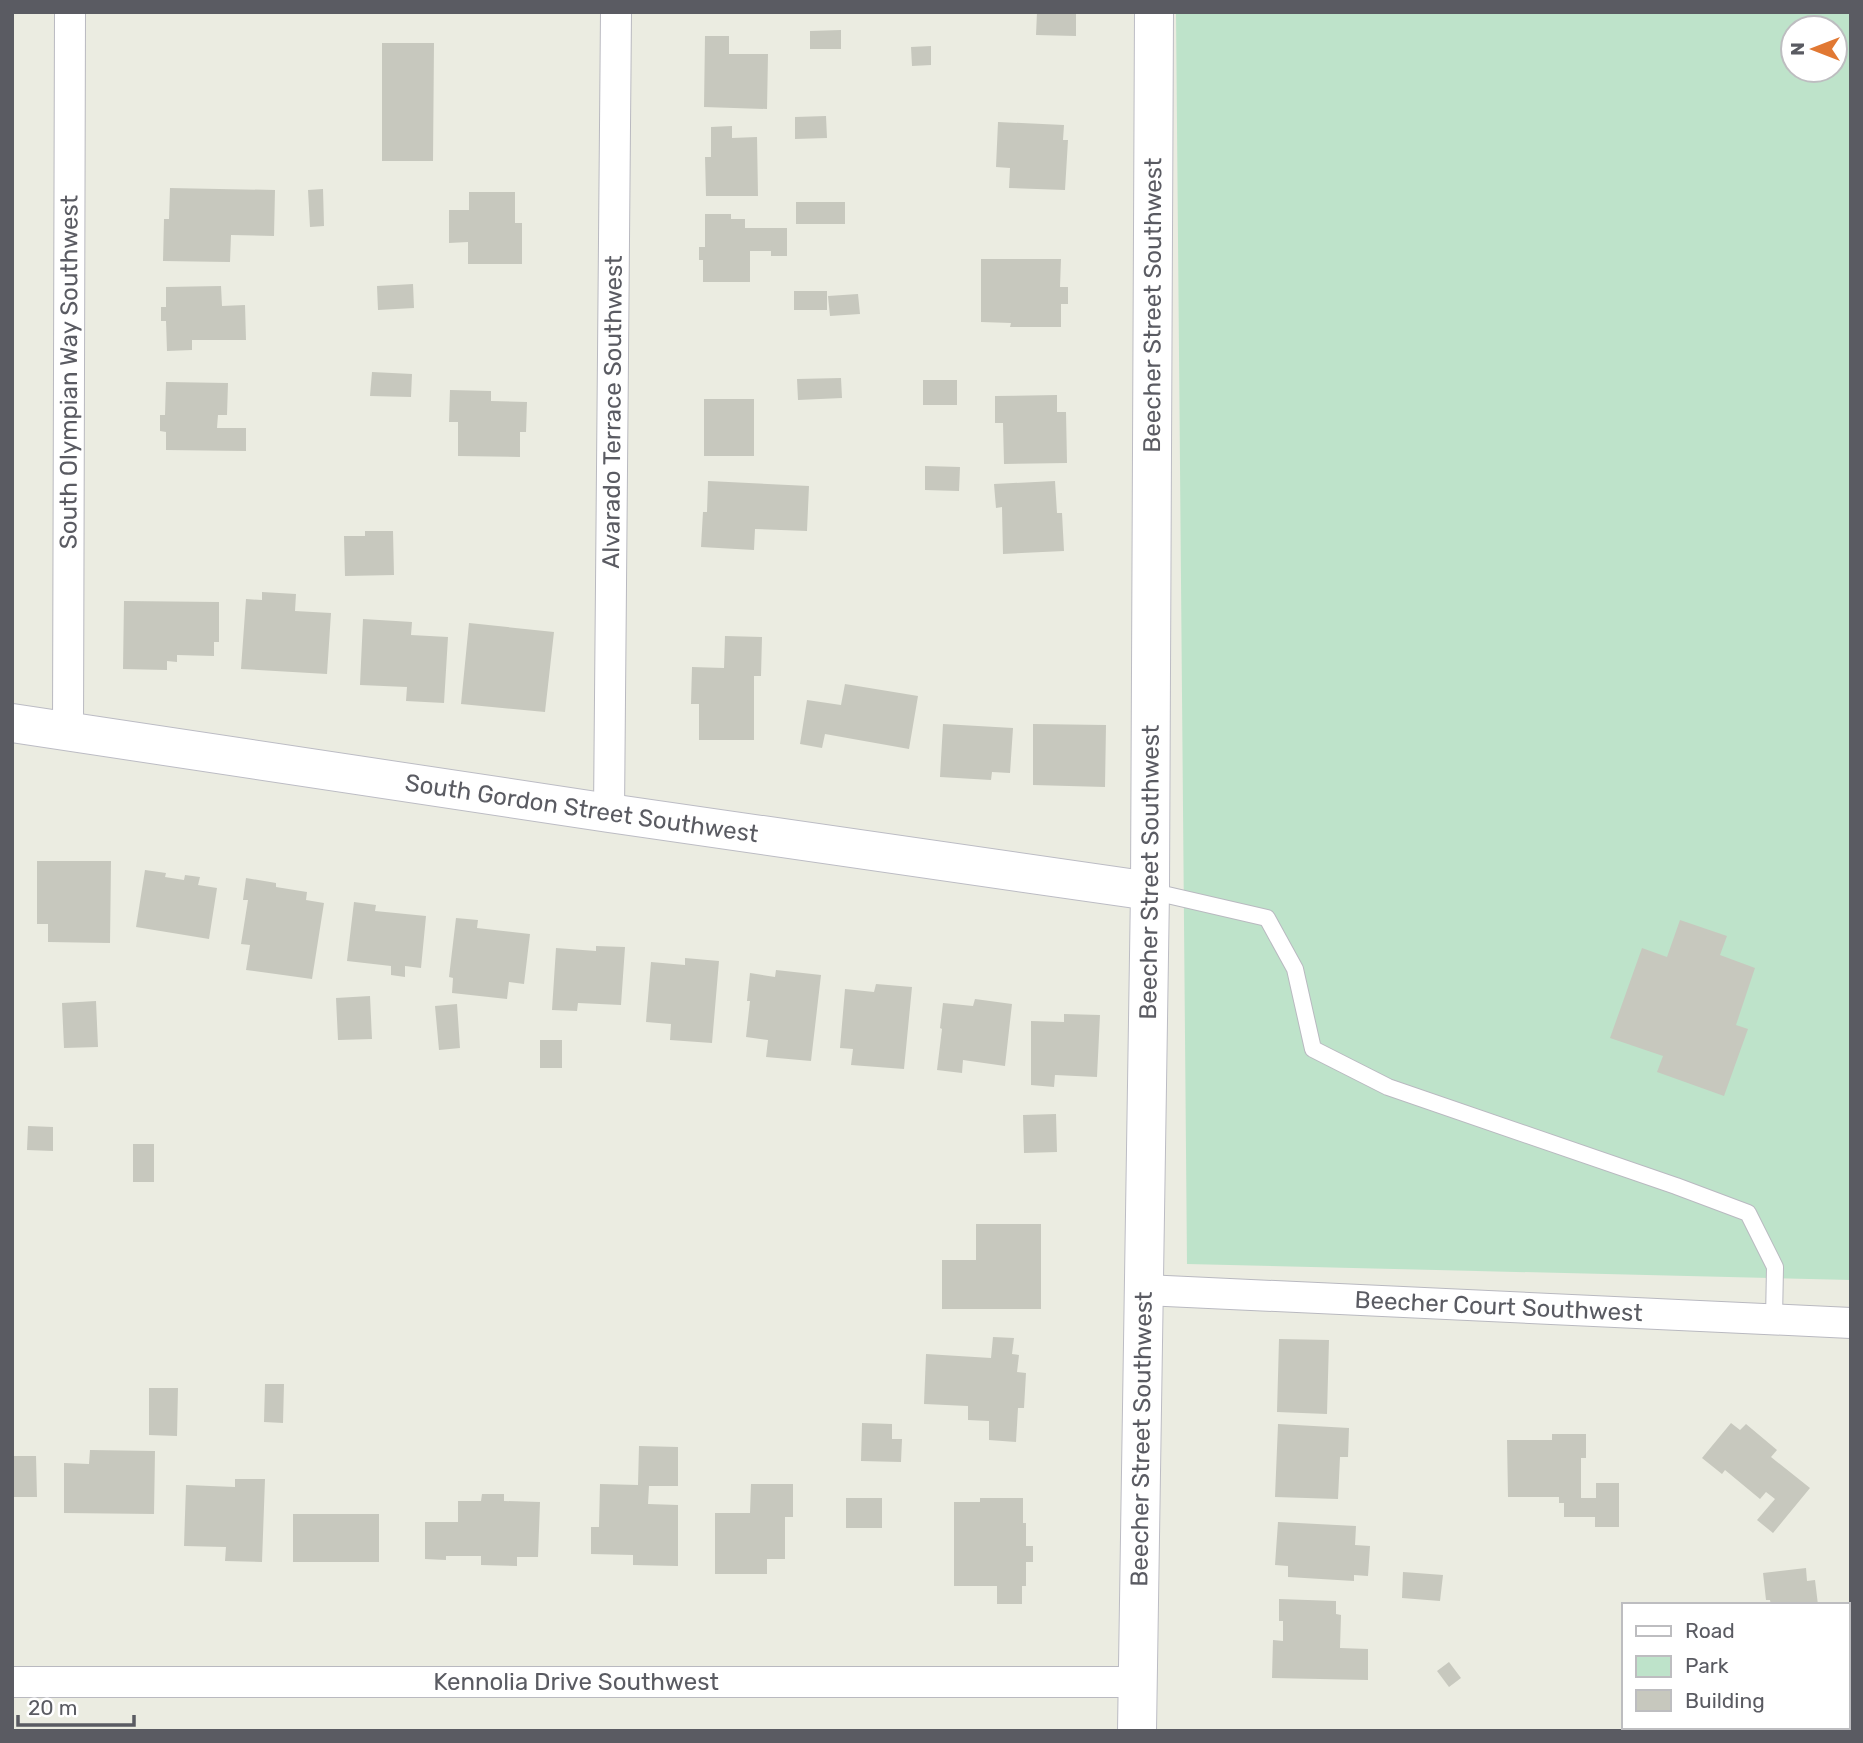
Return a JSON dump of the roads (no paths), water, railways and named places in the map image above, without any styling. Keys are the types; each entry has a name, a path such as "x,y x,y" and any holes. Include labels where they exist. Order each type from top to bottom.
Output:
{"street":[{"name":"South Olympian Way Southwest","path":"68,732 70,12"},
{"name":"Alvarado Terrace Southwest","path":"609,813 616,12"},
{"name":"Beecher Street Southwest","path":"1137,1731 1150,891 1154,12"},
{"name":"South Gordon Street Southwest","path":"12,723 1150,891"},
{"name":"Beecher Court Southwest","path":"1145,1290 1851,1323"},
{"name":"Kennolia Drive Southwest","path":"12,1682 1138,1682"}],"lane":[{"path":"1150,891 1267,918 1295,969 1313,1049 1388,1087 1748,1213 1775,1267 1774,1319"}]}
